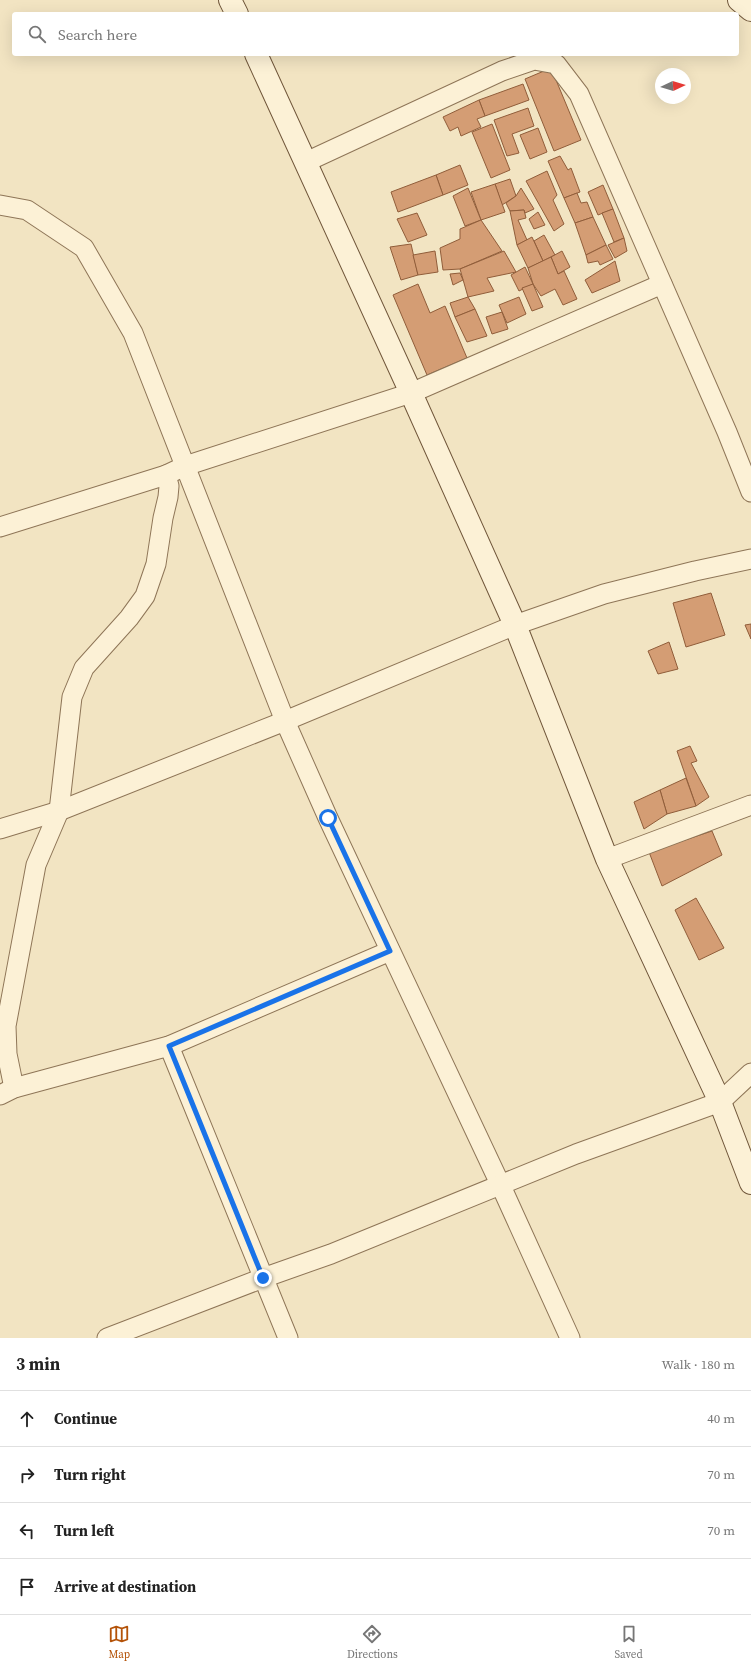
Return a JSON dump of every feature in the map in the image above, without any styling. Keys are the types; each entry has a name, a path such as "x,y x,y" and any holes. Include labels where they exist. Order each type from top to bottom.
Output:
{"street":[{"path":"230,0 236,12"},
{"path":"739,0 751,10"},
{"path":"257,56 515,625 607,859 746,1157 751,1183"},
{"path":"306,162 502,71 534,60 556,64 579,94 728,432 751,492"},
{"path":"0,205 27,210 84,248 133,333 285,721 570,1338"},
{"path":"0,527 166,475 185,466 411,393 662,284"},
{"path":"166,475 169,486 168,497 162,518 156,564 145,596 129,618 84,668 72,697 59,811 36,865 6,1026 7,1092 169,1046 390,951"},
{"path":"0,829 59,811 285,721 515,625 604,594 695,571 751,559"},
{"path":"607,859 751,805"},
{"path":"169,1046 288,1338"},
{"path":"107,1338 263,1278 331,1254 501,1186 576,1154 720,1102 751,1073"}],"building":[{"path":"551,68 581,140 554,151 525,79"},
{"path":"523,84 529,100 485,116 479,100"},
{"path":"479,100 485,116 477,119 481,127 461,136 458,127 450,131 443,117"},
{"path":"528,108 534,126 512,134 519,153 507,156 494,120"},
{"path":"492,124 510,170 491,178 472,132"},
{"path":"538,128 547,152 530,159 520,135"},
{"path":"560,156 568,170 571,168 580,192 564,198 548,161"},
{"path":"460,165 468,185 443,195 436,175"},
{"path":"547,171 557,195 553,200 564,224 554,231 526,181"},
{"path":"436,175 443,195 398,212 391,192"},
{"path":"510,179 516,196 502,205 495,184"},
{"path":"495,184 505,212 481,220 471,192"},
{"path":"603,185 613,209 598,215 588,192"},
{"path":"468,188 481,220 465,226 453,196"},
{"path":"521,188 534,209 525,213 524,210 510,211 506,203 516,196"},
{"path":"577,193 581,203 587,202 593,217 575,223 564,198"},
{"path":"613,209 624,238 614,242 602,213"},
{"path":"524,210 526,218 518,220 527,240 517,245 510,211"},
{"path":"538,212 545,225 534,229 529,219"},
{"path":"417,213 427,235 408,242 397,219"},
{"path":"593,217 606,245 586,255 575,223"},
{"path":"481,220 502,251 460,269 443,270 440,248 460,239 460,229"},
{"path":"544,235 555,255 543,261 534,241"},
{"path":"532,237 543,261 528,268 517,245"},
{"path":"624,238 627,251 615,258 608,245"},
{"path":"411,244 418,275 401,280 390,247"},
{"path":"606,245 613,259 600,265 598,261 588,263 586,255"},
{"path":"435,251 438,272 418,275 413,255"},
{"path":"504,251 516,272 487,278 494,291 468,297 460,269"},
{"path":"562,251 570,267 558,274 551,257"},
{"path":"551,257 558,274 564,271 577,299 563,305 555,289 541,296 533,284 528,268"},
{"path":"615,261 620,281 592,293 585,280"},
{"path":"525,267 533,284 519,291 511,275"},
{"path":"460,273 463,280 453,285 450,274"},
{"path":"418,284 430,313 445,306 467,358 427,375 393,295"},
{"path":"533,284 543,307 532,311 522,288"},
{"path":"468,297 475,309 455,317 450,303"},
{"path":"519,297 526,314 507,323 499,305"},
{"path":"475,309 487,336 467,342 455,317"},
{"path":"502,312 508,329 492,334 486,317"},
{"path":"711,593 725,635 686,647 673,603"},
{"path":"751,624 751,639 745,625"},
{"path":"669,642 678,669 658,674 648,651"},
{"path":"690,746 697,761 691,763 709,797 696,806 677,751"},
{"path":"686,778 696,806 667,814 660,790"},
{"path":"660,790 667,814 644,829 634,802"},
{"path":"712,831 722,855 662,886 649,852"},
{"path":"696,898 724,948 699,960 675,910"}],"route":[{"path":"263,1278 169,1046 390,951 328,818"}]}
